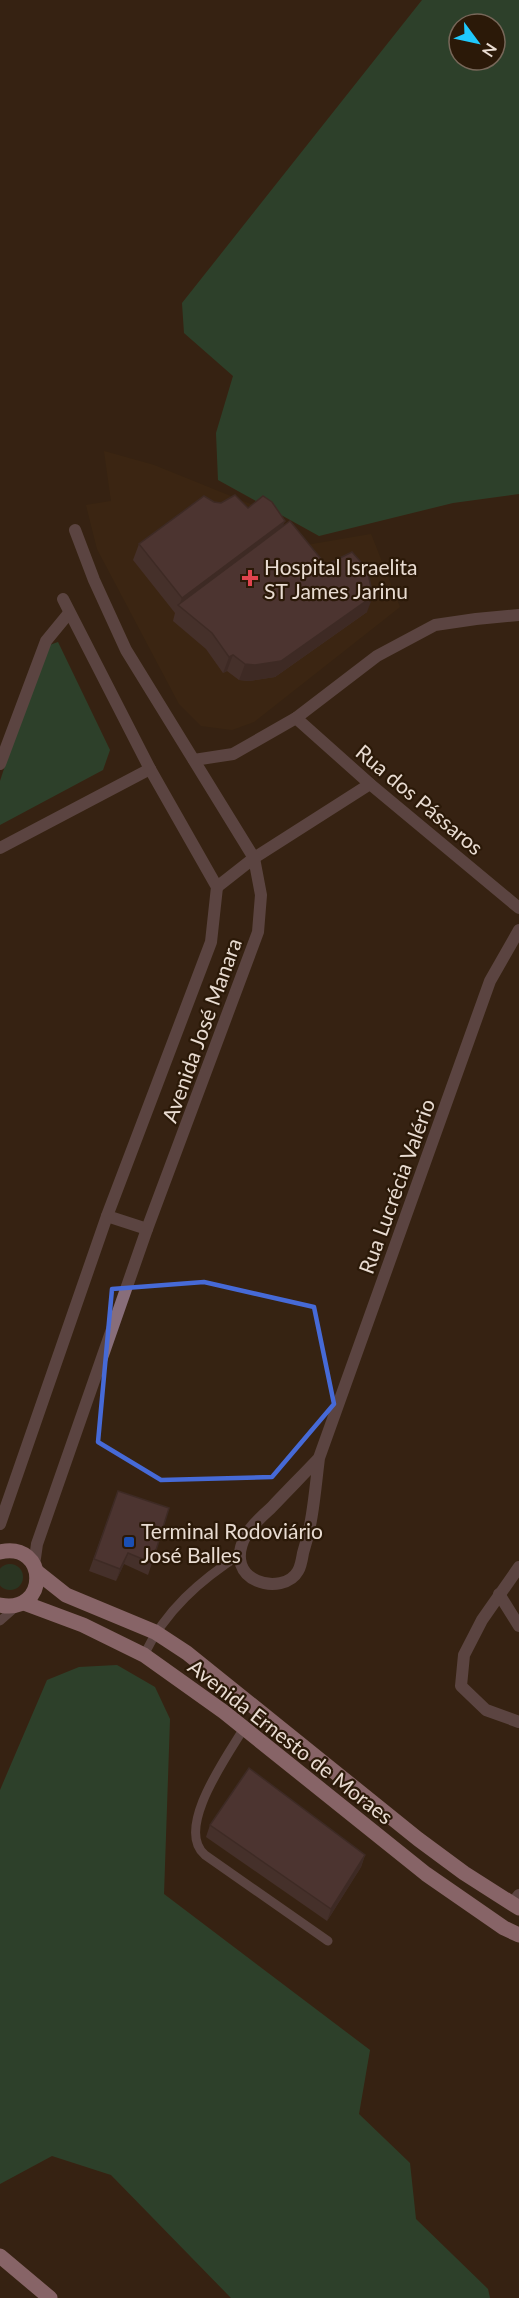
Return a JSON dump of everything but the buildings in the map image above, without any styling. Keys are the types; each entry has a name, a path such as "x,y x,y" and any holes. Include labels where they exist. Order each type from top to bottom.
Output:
{"main road":[{"name":"Avenida Ernesto de Moraes","path":"0,1552 16,1551 30,1559 35,1569 66,1595 155,1632 187,1653 418,1839 464,1873 516,1902"},
{"path":"20,1604 35,1588 35,1569"},
{"name":"Avenida Ernesto de Moraes","path":"0,1605 20,1604 83,1625 144,1656 244,1728 426,1874 504,1928 519,1935"},
{"path":"0,2256 50,2298"}],"street":[{"name":"Avenida José Manara","path":"35,1569 37,1544 147,1229 258,932 261,895 254,858 126,650 94,580 75,530"},
{"path":"63,599 150,769 217,886 254,858 370,784"},
{"path":"0,764 46,641 69,613"},
{"path":"194,760 233,754 296,718 377,656 435,625 519,615"},
{"name":"Rua dos Pássaros","path":"296,718 370,784 519,908"},
{"path":"0,848 150,769"},
{"name":"Avenida José Manara","path":"0,1524 107,1216 211,942 217,886"},
{"name":"Rua Lucrécia Valério","path":"319,1458 256,1522 246,1536 240,1566 245,1574 272,1584 286,1581 298,1572 310,1531 319,1458 490,981 519,930"},
{"path":"107,1216 147,1229"},
{"path":"519,1567 482,1620 464,1655 461,1686 486,1710 519,1722"},
{"path":"499,1594 519,1626"}],"lane":[{"path":"144,1656 155,1632 169,1614 215,1570 241,1554"},
{"path":"0,1621 20,1604"},
{"path":"244,1728 213,1781 198,1813 195,1831 196,1846 205,1855 328,1941"}],"highlighted area":[{"path":"204,1282 314,1307 334,1404 272,1477 161,1480 98,1442 112,1289"}],"shaded area":[{"name":"Hospital Israelita ST James Jarinu","path":"104,451 154,465 263,509 301,546 371,534 400,607 254,722 232,730 201,726 179,704 97,549 86,505 111,501"}],"green space":[{"path":"422,0 519,0 519,494 453,503 319,536 218,480 216,433 233,376 184,333 182,303"},
{"path":"58,642 110,750 103,770 0,825 0,781 44,647"},
{"path":"10,1564 19,1568 23,1577 19,1586 10,1590 1,1586 -3,1577 1,1568"},
{"path":"117,1665 155,1687 170,1719 164,1894 370,2050 359,2114 410,2163 416,2219 488,2289 490,2298 231,2298 111,2175 52,2156 0,2184 0,1790 47,1680 79,1667"}],"place":[{"name":"Hospital Israelita ST James Jarinu","path":"250,578"},
{"name":"Terminal Rodoviário José Balles","path":"129,1542"}]}
